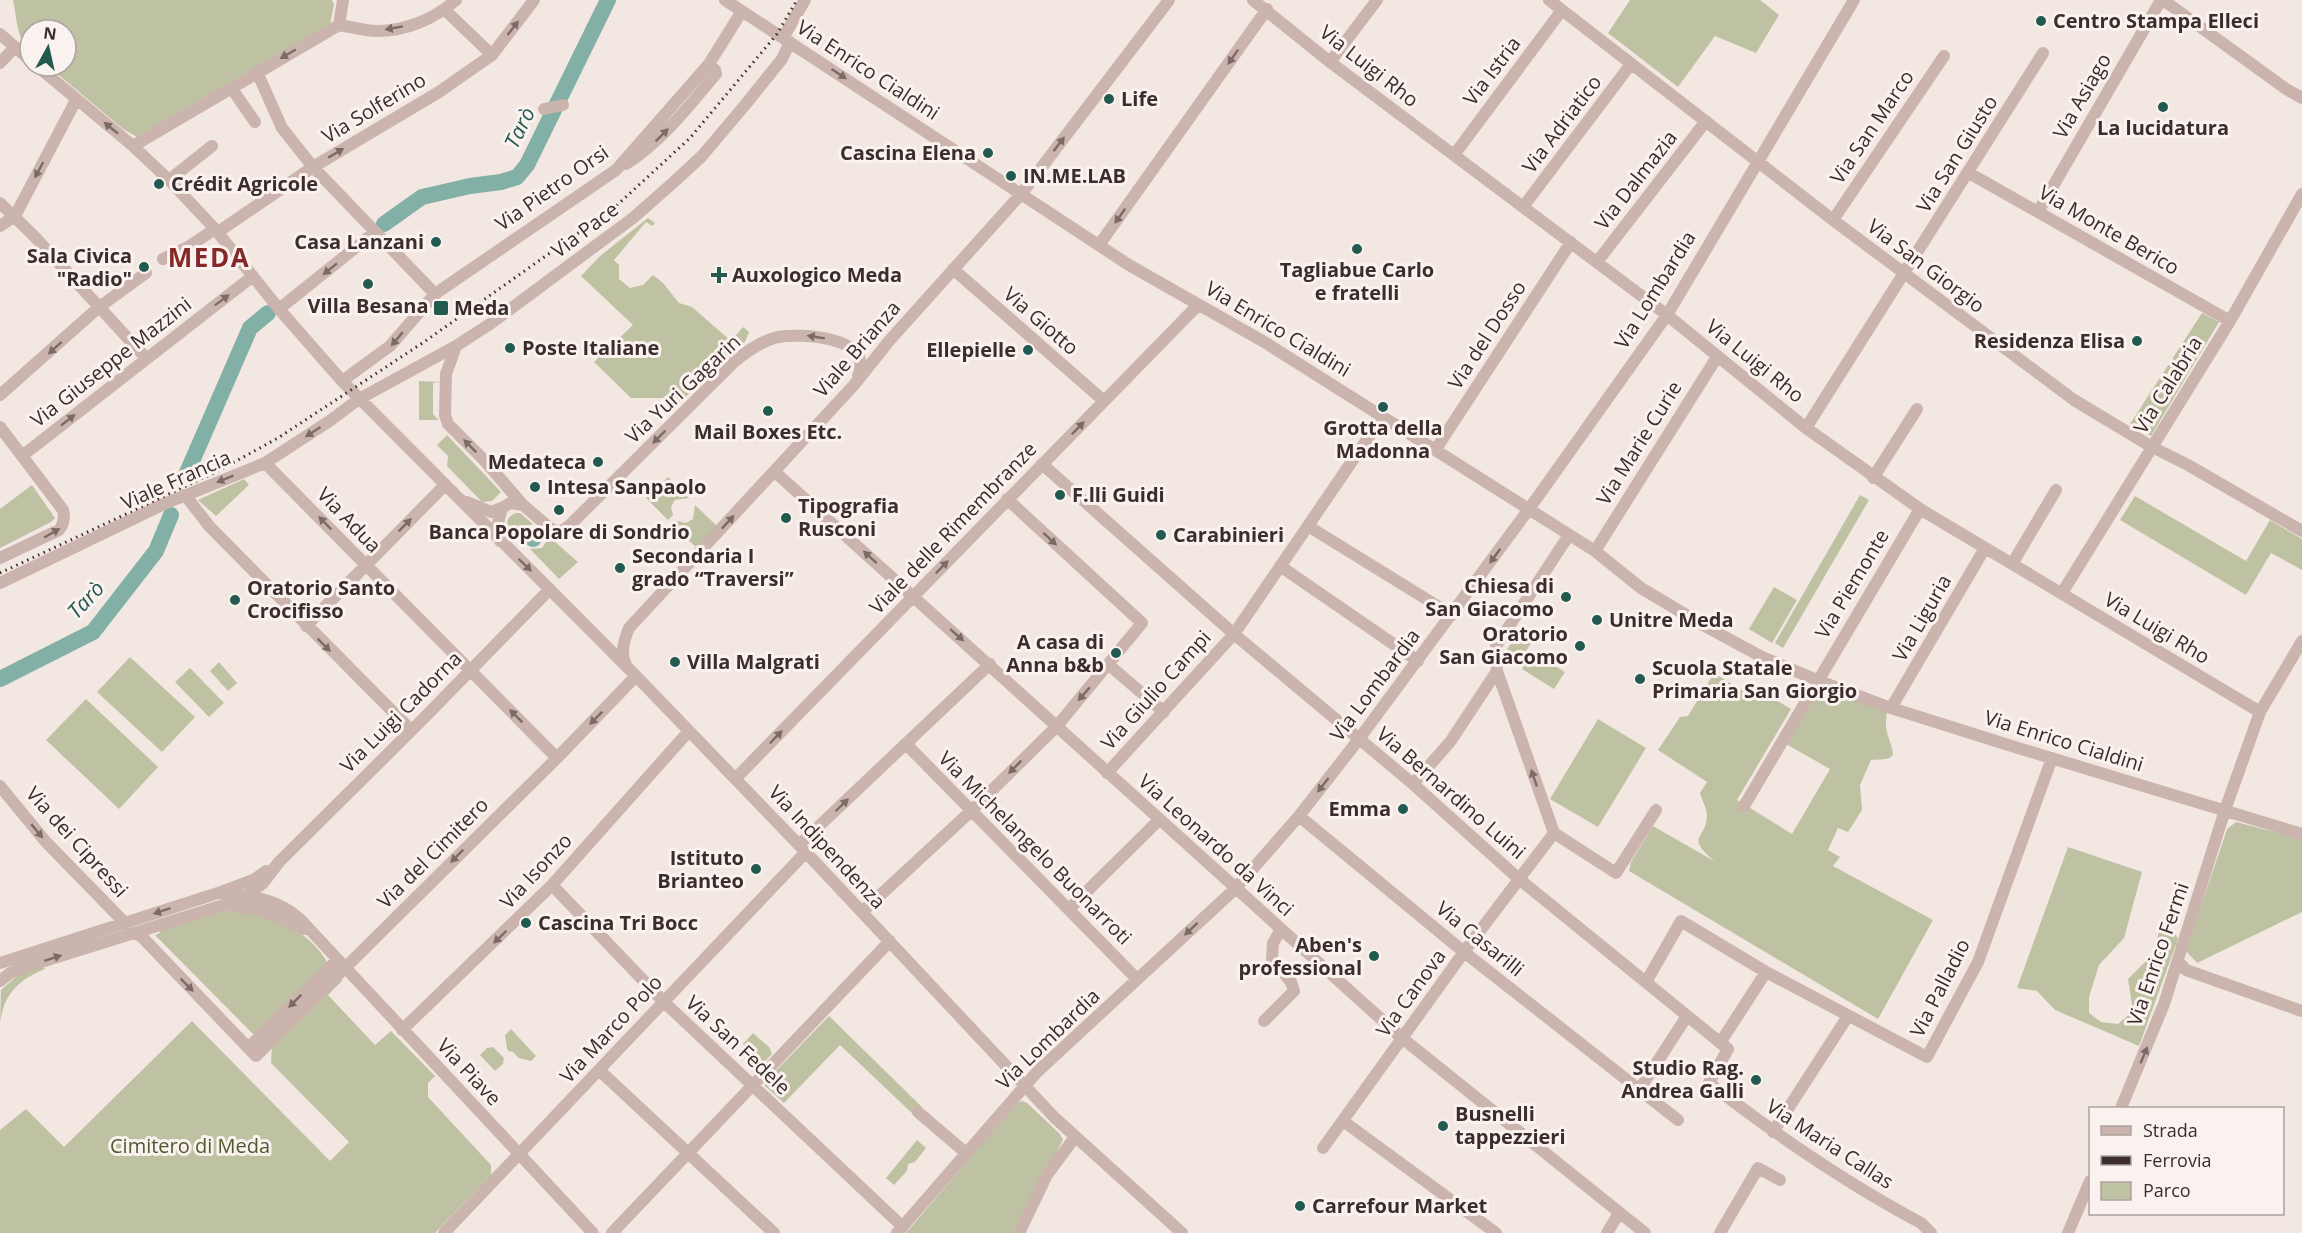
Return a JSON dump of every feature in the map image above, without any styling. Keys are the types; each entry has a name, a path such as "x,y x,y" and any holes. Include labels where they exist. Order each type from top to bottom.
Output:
{"street":[{"path":"339,25 343,0"},
{"path":"133,146 339,25 377,31 420,24 445,10 456,0"},
{"name":"Via Solferino","path":"163,259 216,231 313,167 439,92 492,55 534,0"},
{"name":"Via Enrico Cialdini","path":"725,0 1022,193 1129,266 1266,343 1569,534 1595,551 1641,588 1762,657 1891,708 2302,834"},
{"name":"Via Pace","path":"359,399 456,346 568,268 674,183 702,156 782,59 786,40 805,0"},
{"name":"Viale Brianza","path":"600,640 615,639 629,628 854,385 889,341 1022,193 1169,0"},
{"name":"Via Luigi Rho","path":"1253,0 1330,62 1666,315 1806,429 1873,478 1920,509 2260,712"},
{"path":"1330,62 1377,0"},
{"name":"Via San Giorgio","path":"1549,0 1833,220 2074,400 2152,447 2188,465 2302,531"},
{"name":"Via Lombardia","path":"900,1230 1025,1086 1235,889 1299,816 1359,739 1529,509 1666,315 1854,0"},
{"path":"2162,0 2286,89 2302,98"},
{"name":"Via Asiago","path":"2038,212 2162,0"},
{"path":"1099,245 1267,9"},
{"path":"445,10 492,55"},
{"name":"Via Istria","path":"1454,155 1562,10"},
{"name":"Via Pietro Orsi","path":"342,381 390,346 435,294 616,170 712,67 742,11"},
{"path":"0,34 18,50"},
{"path":"0,63 15,47"},
{"name":"Via San Giusto","path":"1806,429 2043,53"},
{"name":"Via San Marco","path":"1833,220 1944,56"},
{"name":"Via Adriatico","path":"1524,207 1631,64"},
{"path":"257,72 282,128 313,167 435,294"},
{"name":"Via Indipendenza","path":"50,78 133,146 169,180 216,231 279,309 359,399 689,730 803,848 1025,1086 1076,1137 1182,1233"},
{"path":"232,89 255,122"},
{"path":"0,226 15,216 76,100"},
{"path":"544,109 563,105"},
{"name":"Via Dalmazia","path":"1597,262 1706,121"},
{"path":"169,180 212,146"},
{"name":"Via Monte Berico","path":"1969,173 2230,321"},
{"name":"Via Calabria","path":"2062,594 2230,321 2302,194"},
{"path":"0,202 146,358"},
{"path":"279,309 375,232"},
{"name":"Via del Dosso","path":"1436,449 1570,242"},
{"name":"Via Giotto","path":"953,269 1104,401"},
{"path":"0,395 98,308 146,273"},
{"name":"Via Giuseppe Mazzini","path":"22,456 253,276"},
{"name":"Viale delle Rimembranze","path":"735,779 1198,304"},
{"name":"Via Yuri Gagarin","path":"523,505 551,529 560,532 734,362 751,349 774,338 799,335 826,339 849,348 871,352 889,341"},
{"path":"456,346 446,374 448,424 489,464 523,505"},
{"path":"849,348 855,352 861,363 861,369 854,385"},
{"name":"Via Marie Curie","path":"1595,551 1717,357"},
{"name":"Viale Francia","path":"0,583 185,495 266,463 359,399"},
{"path":"1873,478 1917,410"},
{"name":"Via Giulio Campi","path":"1107,773 1234,634 1383,416"},
{"path":"0,427 63,510 64,521 59,531 0,558"},
{"name":"Via Adua","path":"266,463 557,758"},
{"name":"Via Bernardino Luini","path":"1042,464 1234,634 1413,784 1519,879 1720,1043"},
{"name":"Via Leonardo da Vinci","path":"775,472 1402,1038 1645,1233"},
{"path":"306,626 445,485"},
{"name":"Via Indipendenza","path":"445,485 460,498 490,512 510,503 523,505"},
{"path":"2012,564 2056,490"},
{"path":"185,495 210,527 411,730"},
{"path":"862,912 970,812 1057,726 1142,623 1007,499"},
{"path":"500,541 498,524 502,508"},
{"name":"Via Piemonte","path":"1817,680 1920,509"},
{"path":"1308,526 1452,615"},
{"path":"1569,534 1496,646 1497,671 1554,833 1616,873 1656,810"},
{"name":"Via Liguria","path":"1891,708 1985,548"},
{"path":"1280,566 1418,661"},
{"name":"Via Luigi Cadorna","path":"0,981 10,973 22,968 127,929 220,899 248,895 263,883 276,866 550,589"},
{"path":"626,666 622,653 629,628"},
{"name":"Via Enrico Fermi","path":"2121,1107 2164,1004 2225,810 2260,712 2302,642"},
{"name":"Via Marco Polo","path":"444,1233 664,1002 803,848 906,744 990,664"},
{"path":"1109,665 1164,712"},
{"path":"1413,784 1450,742 1497,671"},
{"name":"Via del Cimitero","path":"252,1052 340,964 557,758 636,676"},
{"path":"1744,806 1817,680"},
{"name":"Via Isonzo","path":"402,1030 552,885 689,730"},
{"name":"Via Michelangelo Buonarroti","path":"906,744 970,812 1137,979"},
{"name":"Via Palladio","path":"1848,1016 1927,1056 1978,962 2052,758"},
{"name":"Via dei Cipressi","path":"0,786 46,842 127,929 142,937 252,1052"},
{"name":"Via Casarilli","path":"1299,816 1464,952 1678,1120"},
{"path":"1069,909 1159,820"},
{"name":"Via Canova","path":"1323,1148 1464,952 1554,833"},
{"name":"Via Luigi Cadorna","path":"220,899 276,866"},
{"name":"Via Piave","path":"276,866 269,879 272,891 593,1233"},
{"name":"Via San Fedele","path":"552,885 664,1002 752,1084 900,1230"},
{"name":"Via Piave","path":"248,895 288,909"},
{"name":"Via Piave","path":"220,899 266,911 297,926 316,939"},
{"path":"1646,982 1681,921 1766,972 1848,1016 1773,1132"},
{"name":"Via Luigi Cadorna","path":"0,963 127,929"},
{"path":"1264,1022 1294,991 1291,982 1272,959 1273,943 1281,930"},
{"path":"612,1233 890,941"},
{"path":"2178,961 2186,970 2302,1011"},
{"path":"1720,1043 1766,972"},
{"path":"1640,1090 1687,1016"},
{"name":"Via Maria Callas","path":"1720,1043 1728,1049 1709,1083 1773,1132 1842,1178 1920,1224 1930,1233"},
{"path":"599,1070 774,1233"},
{"path":"918,1112 966,1153"},
{"path":"1343,1121 1496,1233"},
{"path":"1019,1233 1047,1175 1076,1137"},
{"path":"1720,1233 1758,1168 1780,1180"},
{"path":"2068,1233 2089,1186"},
{"path":"1607,1233 1619,1213"}],"green space":[{"path":"13,0 332,0 334,4 330,24 137,137 123,129 62,78 78,78 78,18 18,18 18,27"},
{"path":"1630,0 1760,0 1779,15 1756,53 1715,36 1678,87 1608,33"},
{"path":"648,218 655,223 652,226 646,222 614,260 619,265 619,279 630,288 643,285 653,275 663,283 679,303 692,307 731,341 743,327 749,332 745,342 675,407 666,398 631,398 594,362 633,325 581,276 600,256"},
{"path":"2202,313 2219,322 2151,436 2130,424"},
{"path":"419,381 441,382 433,383 433,414 439,420 419,420"},
{"path":"447,435 501,492 492,501 482,502 447,466 448,456 437,445"},
{"path":"668,477 689,498 675,500 671,507 673,515 668,520 646,498"},
{"path":"244,479 249,485 216,516 198,500"},
{"path":"32,485 55,518 0,548 0,509"},
{"path":"1860,495 1869,500 1783,648 1775,643"},
{"path":"2135,496 2246,561 2270,520 2302,539 2302,570 2271,553 2246,595 2120,520"},
{"path":"695,505 717,526 696,547 673,526 678,521 686,523 693,519"},
{"path":"516,513 520,513 533,524 522,528 520,539 510,529 507,522"},
{"path":"546,534 578,562 559,579 530,549 542,548 546,542"},
{"path":"1774,587 1797,600 1772,643 1749,629"},
{"path":"1521,627 1535,637 1521,659 1507,650"},
{"path":"1533,652 1565,672 1554,689 1522,669"},
{"path":"130,657 195,717 162,752 97,692"},
{"path":"219,662 237,683 228,691 210,671"},
{"path":"190,668 224,703 209,717 175,682"},
{"path":"1714,673 1746,693 1751,685 1791,709 1737,800 1792,834 1830,769 1786,744 1818,687 1887,711 1886,730 1892,756 1886,759 1871,760 1860,785 1862,810 1848,832 1838,828 1828,850 1840,857 1833,866 1933,920 1878,1019 1629,871 1631,862 1653,826 1714,861 1700,847 1699,842 1707,816 1700,793 1707,782 1658,750 1680,717 1688,716"},
{"path":"86,699 158,767 119,809 46,740"},
{"path":"1598,719 1646,748 1598,827 1550,799"},
{"path":"2236,822 2302,839 2302,912 2197,963 2186,951 2227,829"},
{"path":"2068,847 2142,872 2124,938 2099,965 2089,997 2089,1013 2101,1022 2118,1024 2133,1011 2128,979 2152,955 2159,932 2175,933 2178,939 2139,1046 2055,1010 2037,991 2017,988"},
{"path":"234,910 260,915 286,925 308,939 326,960 326,965 257,1034 253,1034 155,935 160,933 159,930 222,911"},
{"path":"43,967 45,969 27,978 14,989 5,1004 0,1023 1,990 18,975"},
{"name":"Cimitero di Meda","path":"337,980 343,980 328,995 375,1045 391,1031 435,1076 428,1083 428,1097 491,1165 491,1175 435,1233 0,1233 0,1130 26,1109 64,1147 192,1021 330,1161 349,1142 271,1063 272,1046"},
{"path":"829,1016 922,1107 915,1116 840,1045 784,1103 765,1086 765,1082"},
{"path":"511,1029 536,1056 531,1061 519,1058 507,1049 505,1035"},
{"path":"753,1033 769,1047 772,1054 763,1063 743,1044"},
{"path":"493,1047 504,1058 503,1064 495,1071 480,1055 487,1048"},
{"path":"1022,1101 1060,1134 1063,1140 1013,1233 906,1233 1017,1103"},
{"path":"917,1140 926,1148 915,1162 908,1164 907,1171 894,1185 886,1178"}],"water":[{"path":"533,529 539,532 542,538 539,544 533,547 527,544 524,538 527,532"}],"waterway":[{"name":"Tarò","path":"384,224 422,197 517,177 527,165 608,0"},
{"name":"Tarò","path":"186,475 250,328 268,313"},
{"name":"Tarò","path":"0,679 93,632 156,551 171,515"}],"railway":[{"path":"0,573 216,472 278,438 424,342 615,207 690,138 777,34 797,0"}],"place":[{"name":"Centro Stampa Elleci","path":"2041,21"},
{"name":"Life","path":"1109,99"},
{"name":"La lucidatura","path":"2163,107"},
{"name":"Cascina Elena","path":"988,153"},
{"name":"IN.ME.LAB","path":"1011,176"},
{"name":"Crédit Agricole","path":"159,184"},
{"name":"Casa Lanzani","path":"436,242"},
{"name":"Tagliabue Carlo e fratelli","path":"1357,249"},
{"name":"Sala Civica \"Radio\"","path":"144,267"},
{"name":"Auxologico Meda","path":"719,275"},
{"name":"Villa Besana","path":"368,284"},
{"name":"Meda","path":"441,308"},
{"name":"Residenza Elisa","path":"2137,341"},
{"name":"Poste Italiane","path":"510,348"},
{"name":"Ellepielle","path":"1028,350"},
{"name":"Grotta della Madonna","path":"1383,407"},
{"name":"Mail Boxes Etc.","path":"768,411"},
{"name":"Medateca","path":"598,462"},
{"name":"Intesa Sanpaolo","path":"535,487"},
{"name":"F.lli Guidi","path":"1060,495"},
{"name":"Banca Popolare di Sondrio","path":"559,510"},
{"name":"Tipografia Rusconi","path":"786,518"},
{"name":"Carabinieri","path":"1161,535"},
{"name":"Secondaria I grado “Traversi”","path":"620,568"},
{"name":"Chiesa di San Giacomo","path":"1566,597"},
{"name":"Oratorio Santo Crocifisso","path":"235,600"},
{"name":"Unitre Meda","path":"1597,620"},
{"name":"Oratorio San Giacomo","path":"1580,646"},
{"name":"A casa di Anna b&b","path":"1116,653"},
{"name":"Villa Malgrati","path":"675,662"},
{"name":"Scuola Statale Primaria San Giorgio","path":"1640,679"},
{"name":"Emma","path":"1403,809"},
{"name":"Istituto Brianteo","path":"756,869"},
{"name":"Cascina Tri Bocc","path":"526,923"},
{"name":"Aben's professional","path":"1374,956"},
{"name":"Studio Rag. Andrea Galli","path":"1756,1080"},
{"name":"Busnelli tappezzieri","path":"1443,1126"},
{"name":"Carrefour Market","path":"1300,1206"}],"district":[{"name":"MEDA","path":"209,258"}]}
